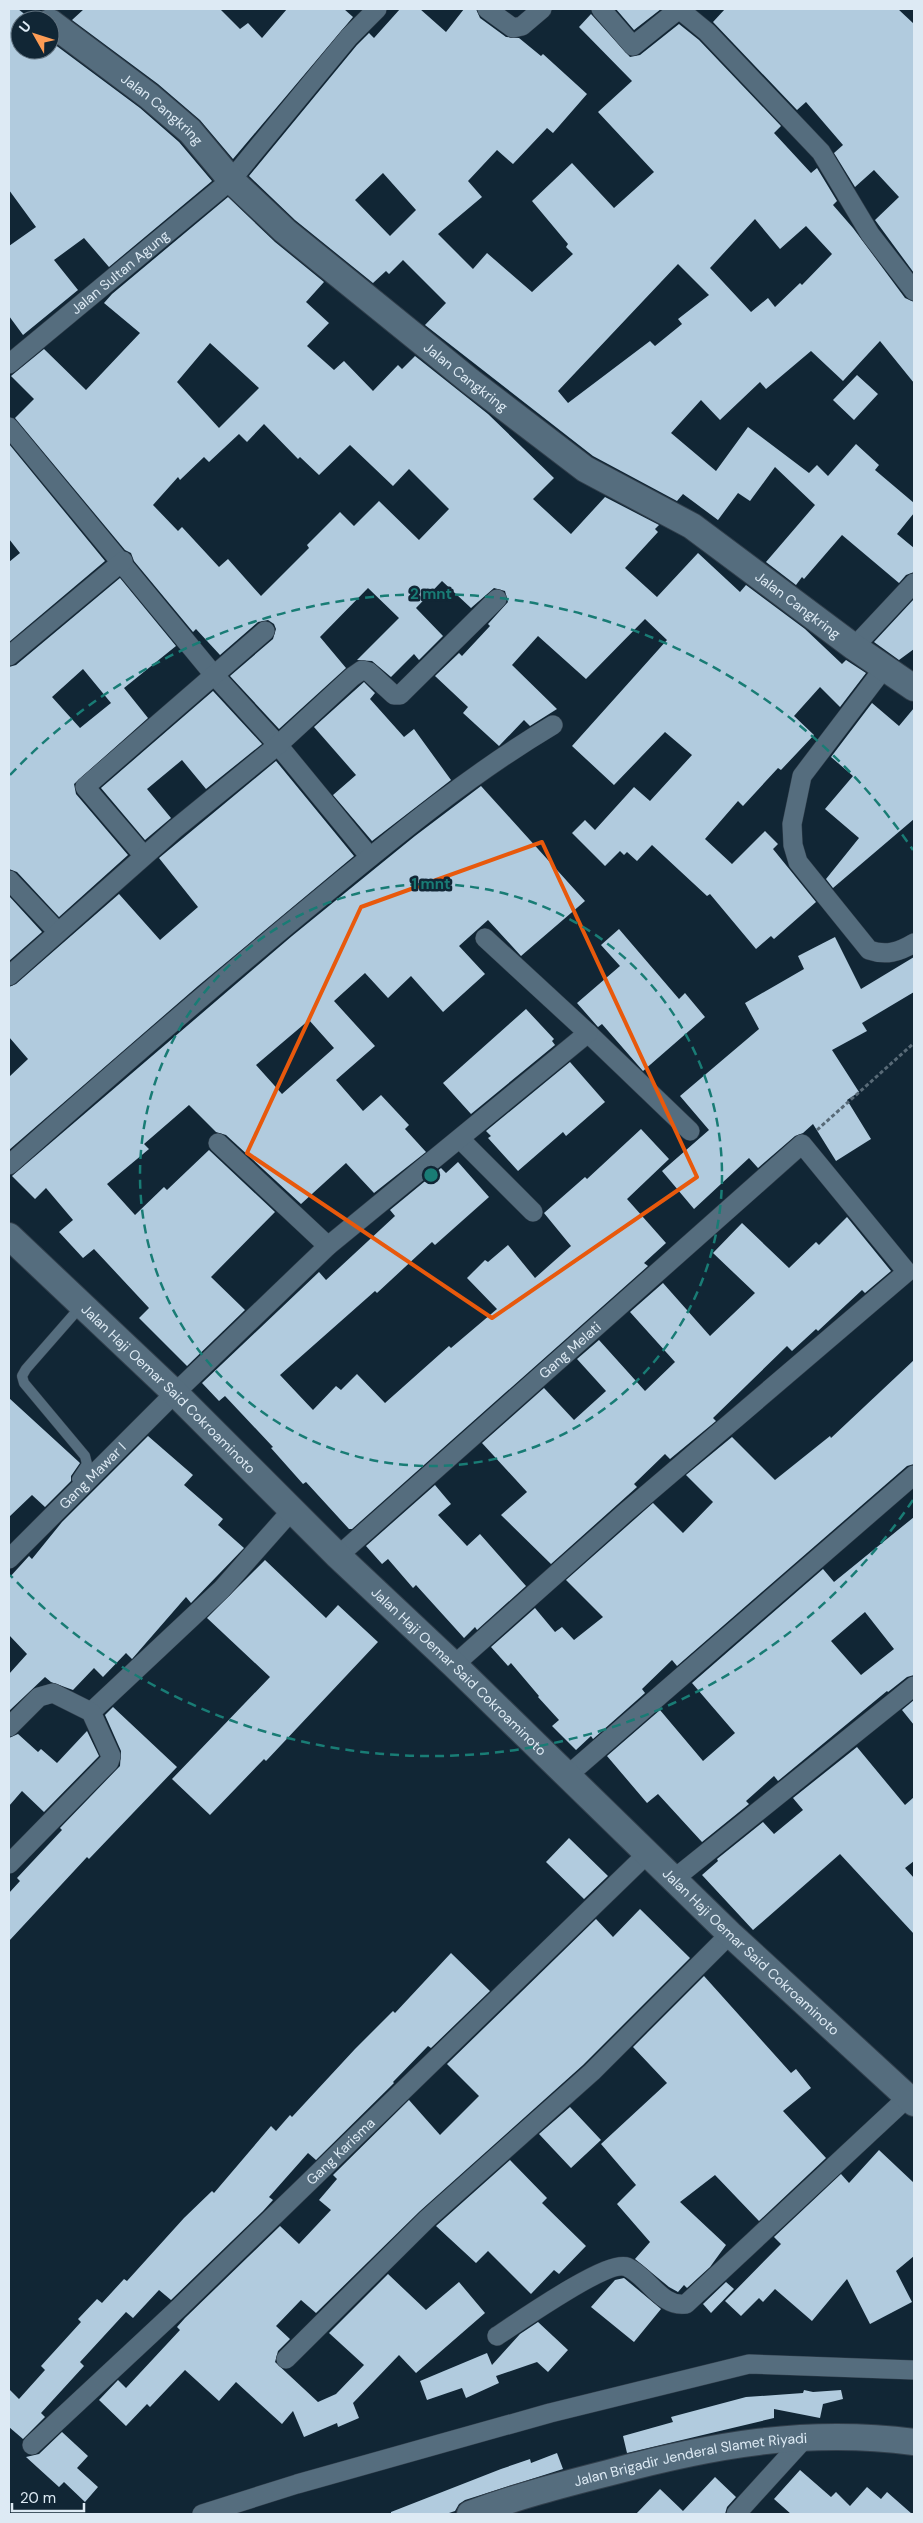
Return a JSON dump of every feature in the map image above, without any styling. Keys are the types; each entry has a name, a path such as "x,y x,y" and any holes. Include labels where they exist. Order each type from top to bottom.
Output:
{"main road":[{"name":"Jalan Cangkring","path":"60,29 150,96 190,131 231,180 285,231 470,381 585,469 692,526 854,647 914,688"},
{"name":"Jalan Haji Oemar Said Cokroaminoto","path":"9,1236 175,1393 338,1556 454,1665 730,1934 911,2100"},
{"name":"Jalan Brigadir Jenderal Slamet Riyadi","path":"470,2514 518,2496 665,2458 742,2443 806,2436 880,2437 914,2442"}],"street":[{"name":"Jalan Sultan Agung","path":"9,364 231,180 349,37 377,9"},
{"path":"487,9 513,28 522,26 542,9"},
{"path":"601,9 633,46 679,9 707,32 821,152 870,234 914,291"},
{"path":"9,427 122,561 214,675 278,745 370,857"},
{"path":"9,656 122,561"},
{"path":"854,647 914,583"},
{"path":"9,976 144,856 278,745 362,670 369,672 394,695 400,695 497,599"},
{"path":"144,856 85,787 266,631"},
{"path":"884,668 802,776 792,824 793,845 798,862 869,950 881,954 901,951 914,943"},
{"path":"9,1164 226,975 370,857 459,786 553,725"},
{"path":"9,880 58,932"},
{"path":"485,938 690,1130"},
{"name":"Gang Mawar I","path":"9,1559 175,1393 328,1246 588,1034"},
{"path":"460,1139 533,1212"},
{"path":"218,1143 328,1246"},
{"path":"454,1665 626,1512 907,1272 802,1144"},
{"name":"Gang Melati","path":"338,1556 802,1144"},
{"path":"567,1776 914,1475"},
{"path":"91,1712 222,1589 292,1510"},
{"path":"674,1879 914,1686"},
{"path":"9,1727 39,1697 53,1693 91,1712 111,1756 109,1762 9,1864"},
{"name":"Gang Karisma","path":"32,2445 180,2307 647,1854"},
{"path":"286,2359 427,2219 592,2072 730,1934"},
{"path":"498,2336 564,2292 616,2266 628,2268 669,2302 678,2305 686,2304 911,2100"},
{"path":"202,2514 550,2412 748,2364 914,2370"},
{"path":"736,2514 806,2436"}],"lane":[{"path":"9,1547 77,1479 87,1464 85,1456 24,1383 22,1376 82,1304"}],"path":[{"path":"802,1144 914,1043"}],"highlighted area":[{"path":"542,842 697,1177 492,1318 247,1153 361,907"}],"building":[{"path":"9,9 19,10 10,10 10,60 60,60 60,48 140,108 179,142 212,181 109,267 84,238 54,260 78,290 23,335 9,316 9,246 36,227 9,190"},
{"path":"84,9 220,9 240,29 248,23 262,38 287,9 344,9 353,17 233,159 200,120 158,84 72,20"},
{"path":"400,9 420,9 446,32 464,9 476,9 480,18 506,37 519,38 541,56 543,54 587,94 553,133 547,128 513,164 497,150 468,181 482,197 438,234 473,269 487,253 532,292 573,254 566,247 568,244 532,201 572,163 614,208 654,172 598,112 632,81 579,27 591,14 630,57 640,55 679,24 699,40 781,126 774,133 811,173 817,168 837,201 833,205 853,228 905,298 914,302 914,383 880,341 843,381 811,351 766,389 760,382 720,420 701,400 671,433 716,471 748,427 809,473 817,465 828,476 856,444 879,465 875,470 914,503 914,513 897,534 914,548 914,572 906,575 899,583 842,535 804,579 802,577 796,585 766,562 815,505 775,467 750,501 738,493 718,520 683,494 677,501 593,456 425,325 446,303 403,260 389,274 386,271 373,283 295,220 249,176 357,45 369,33 374,38","holes":["383,173 416,210 390,236 355,200","755,219 780,249 806,226 832,254 802,285 800,283 775,307 768,298 751,312 710,268","678,264 709,295 678,319 682,324 655,346 650,341 568,403 558,391"]},
{"path":"616,9 661,9 634,30"},
{"path":"725,9 898,9 914,24 914,273 875,220 899,197 874,170 855,187 834,153 843,145 806,102 797,110 713,22"},
{"path":"228,197 275,242 324,282 306,302 329,323 307,346 334,370 344,361 373,391 398,365 402,369 415,356 488,414 554,478 533,499 571,534 605,497 659,525 655,529 658,532 625,568 657,597 698,553 740,592 746,585 805,629 842,664 846,660 866,673 840,707 820,687 794,716 814,735 781,770 778,768 743,806 738,801 705,839 732,864 765,831 778,844 773,849 816,902 774,939 771,936 756,949 710,894 707,896 652,845 637,861 627,852 624,855 620,851 605,866 572,833 585,820 595,830 634,787 650,801 692,755 665,732 614,785 572,746 667,640 645,619 586,679 538,636 512,665 557,709 530,726 524,720 499,746 463,713 468,707 435,676 459,653 462,656 490,626 488,624 508,602 505,591 494,588 471,608 442,581 416,608 443,636 419,660 414,654 391,677 372,661 357,660 399,618 368,588 320,637 346,668 279,729 230,676 273,639 276,629 274,624 268,620 258,622 220,655 196,629 193,632 134,561 131,553 125,550 15,418 34,399 11,376 44,349 86,390 140,333 104,303 112,294","holes":["210,343 259,388 219,428 177,382","264,424 298,459 300,457 319,475 350,445 393,486 409,469 449,509 419,540 379,501 354,526 340,512 307,545 309,548 261,596 228,559 219,567 182,527 178,531 153,505 178,477 180,480 204,457 209,462 239,434 247,442"]},
{"path":"857,375 878,394 854,420 833,400"},
{"path":"9,444 105,561 9,642 9,562 20,553 9,539"},
{"path":"120,578 176,646 124,688 148,718 74,784 76,794 128,855 59,917 17,872 9,869 9,667 16,665","holes":["83,669 111,703 80,728 52,697"]},
{"path":"914,599 914,649 899,660 874,642"},
{"path":"364,682 375,693 370,699 404,737 414,729 451,780 372,841 333,795 356,775 314,727"},
{"path":"213,691 262,744 206,789 182,760 147,789 171,818 145,840 101,788"},
{"path":"872,703 899,726 914,708 914,819 833,888 826,879 859,838 825,809 853,776 831,757"},
{"path":"276,761 354,856 198,986 9,1150 9,1077 28,1059 9,1037 9,987 16,984 119,894 160,940 198,907 159,858"},
{"path":"481,786 585,901 521,956 488,920 459,946 485,974 443,1012 411,976 388,998 365,973 334,1001 375,1046 336,1080 363,1111 381,1095 409,1125 405,1129 426,1152 374,1193 346,1163 301,1204 226,1135 216,1132 189,1105 144,1144 149,1149 107,1184 135,1215 164,1187 167,1190 209,1150 275,1212 211,1277 245,1310 187,1366 139,1318 149,1308 94,1249 83,1258 59,1232 73,1220 46,1188 35,1199 12,1176 292,936 415,836","holes":["309,1020 334,1048 282,1094 256,1065"]},
{"path":"9,896 42,932 9,961"},
{"path":"619,929 679,999 685,993 705,1017 643,1071 602,1024 598,1027 577,1003 620,966 601,945"},
{"path":"835,937 861,989 914,957 914,992 862,1023 867,1031 832,1050 859,1092 847,1100 871,1139 836,1161 813,1124 803,1133 795,1136 758,1168 749,1158 694,1209 662,1171 709,1130 680,1096 759,1029 745,1003 804,969 798,956"},
{"path":"526,1009 554,1039 552,1041 555,1045 471,1114 443,1083"},
{"path":"570,1062 605,1102 566,1136 563,1132 518,1171 488,1138 491,1136 486,1131"},
{"path":"641,1129 669,1159 627,1199 666,1243 644,1263 648,1266 352,1529 349,1529 306,1482 303,1484 271,1448 273,1447 225,1396 219,1401 202,1383 319,1272 326,1280 395,1216 390,1210 441,1168 446,1173 458,1162 489,1197 435,1245 432,1242 377,1293 375,1291 280,1375 313,1410 336,1386 341,1390 357,1374 385,1403 449,1346 451,1348 497,1309 467,1278 485,1260 488,1262 508,1245 535,1278 571,1246 544,1213 585,1177 587,1179"},
{"path":"847,1217 891,1271 865,1293 862,1290 818,1331 816,1329 792,1351 787,1346 713,1418 716,1421 670,1459 665,1454 634,1484 637,1487 551,1564 501,1515 527,1492 482,1443 544,1388 574,1420 606,1391 577,1359 599,1340 645,1391 675,1362 630,1312 663,1283 710,1336 755,1293 713,1253 742,1223 789,1268 816,1242 819,1245"},
{"path":"914,1360 914,1464 907,1466 677,1666 672,1660 642,1689 645,1693 593,1739 591,1736 576,1750 552,1726 559,1720 511,1663 508,1666 491,1647 535,1608 555,1632 562,1627 574,1640 603,1617 566,1580 653,1503 683,1533 713,1502 686,1475 732,1437 775,1480 830,1436 831,1438"},
{"path":"9,1398 80,1463 71,1476 71,1481 45,1507 32,1495 9,1517"},
{"path":"148,1436 193,1475 184,1485 223,1519 218,1525 244,1548 191,1603 186,1597 132,1659 126,1653 103,1677 94,1668 73,1690 51,1682 45,1677 9,1711 9,1674 27,1654 9,1635 9,1578 29,1556 32,1559 62,1522"},
{"path":"435,1485 451,1504 438,1515 467,1546 480,1534 526,1586 477,1630 475,1627 464,1638 416,1585 413,1588 388,1559 382,1564 366,1546"},
{"path":"914,1517 914,1675 907,1677 887,1691 778,1781 774,1776 746,1801 749,1804 702,1842 658,1794 647,1803 607,1756 660,1710 703,1761 735,1733 692,1683 823,1569 834,1582","holes":["865,1612 894,1649 861,1675 831,1641"]},
{"path":"265,1560 326,1618 338,1605 378,1642 266,1761 264,1759 210,1815 172,1779 270,1677 207,1618"},
{"path":"914,1700 914,1725 902,1710"},
{"path":"113,1707 177,1767 89,1859 87,1857 9,1941 9,1893 20,1881 17,1878 62,1830 60,1828 120,1766 121,1751 105,1715"},
{"path":"87,1731 99,1756 44,1812 22,1791 9,1806 9,1738 18,1734 38,1752 41,1749 57,1763"},
{"path":"857,1747 905,1805 914,1797 914,1861 905,1868 914,1878 914,1934 840,1854 753,1930 702,1875 718,1861 717,1859 763,1822 774,1834 803,1810 793,1798"},
{"path":"569,1838 608,1876 584,1899 546,1862"},
{"path":"640,1909 690,1958 583,2065 420,2211 316,2313 301,2300 276,2326 290,2339 278,2351 275,2362 318,2402 336,2394 364,2365 329,2333 388,2274 426,2310 459,2282 485,2313 416,2373 399,2355 353,2403 359,2418 338,2427 337,2423 304,2437 293,2411 282,2424 236,2382 219,2401 185,2370 150,2407 147,2404 126,2426 99,2400 118,2380 126,2388 180,2330 177,2327 185,2318 280,2226 299,2244 331,2210 319,2200 337,2179 333,2175 409,2100 440,2135 479,2096 447,2064 596,1919 613,1937"},
{"path":"451,1953 490,1991 431,2048 428,2046 394,2083 316,2160 308,2153 269,2197 273,2200 263,2211 171,2300 159,2290 133,2318 126,2312 80,2362 84,2366 41,2413 45,2417 23,2439 9,2427 9,2389 19,2399 45,2370 41,2366 81,2322 78,2319 97,2299 102,2303 124,2279 127,2281 184,2218 212,2191 214,2193 271,2126 276,2131 290,2115 292,2117 355,2049 393,2011 395,2013"},
{"path":"704,1976 791,2073 796,2069 811,2088 783,2111 826,2158 759,2221 715,2175 680,2202 726,2245 710,2267 687,2288 684,2285 678,2292 669,2287 635,2259 650,2242 617,2204 636,2185 601,2144 667,2083 633,2047"},
{"path":"570,2107 601,2140 571,2168 539,2134"},
{"path":"879,2150 914,2183 914,2256 896,2271 912,2302 870,2324 847,2279 812,2321 775,2289 763,2302 759,2298 741,2316 725,2301 781,2244 774,2237 841,2174 849,2183"},
{"path":"510,2160 547,2198 542,2203 586,2246 559,2274 554,2270 531,2294 488,2251 476,2263 436,2226"},
{"path":"624,2278 661,2309 634,2342 591,2307 615,2280"},
{"path":"726,2282 734,2289 711,2313 703,2304"},
{"path":"538,2322 568,2350 548,2372 537,2362 496,2376 499,2383 466,2398 462,2388 427,2400 420,2381 487,2353 492,2365 520,2334"},
{"path":"804,2390 813,2392 841,2390 843,2399 823,2404 820,2418 774,2409 774,2418 627,2453 623,2436 673,2422 671,2417 746,2397 803,2393"},
{"path":"62,2432 88,2456 77,2468 98,2487 85,2502 64,2482 59,2487 26,2457 39,2454"},
{"path":"557,2453 563,2469 465,2500 459,2504 455,2511 446,2514 391,2514 391,2512 501,2469 530,2459 531,2463"},
{"path":"800,2470 831,2497 836,2492 850,2506 867,2487 881,2499 887,2492 912,2514 791,2514 774,2499"},
{"path":"715,2477 736,2497 727,2507 725,2514 636,2514 660,2489 683,2511"}]}
